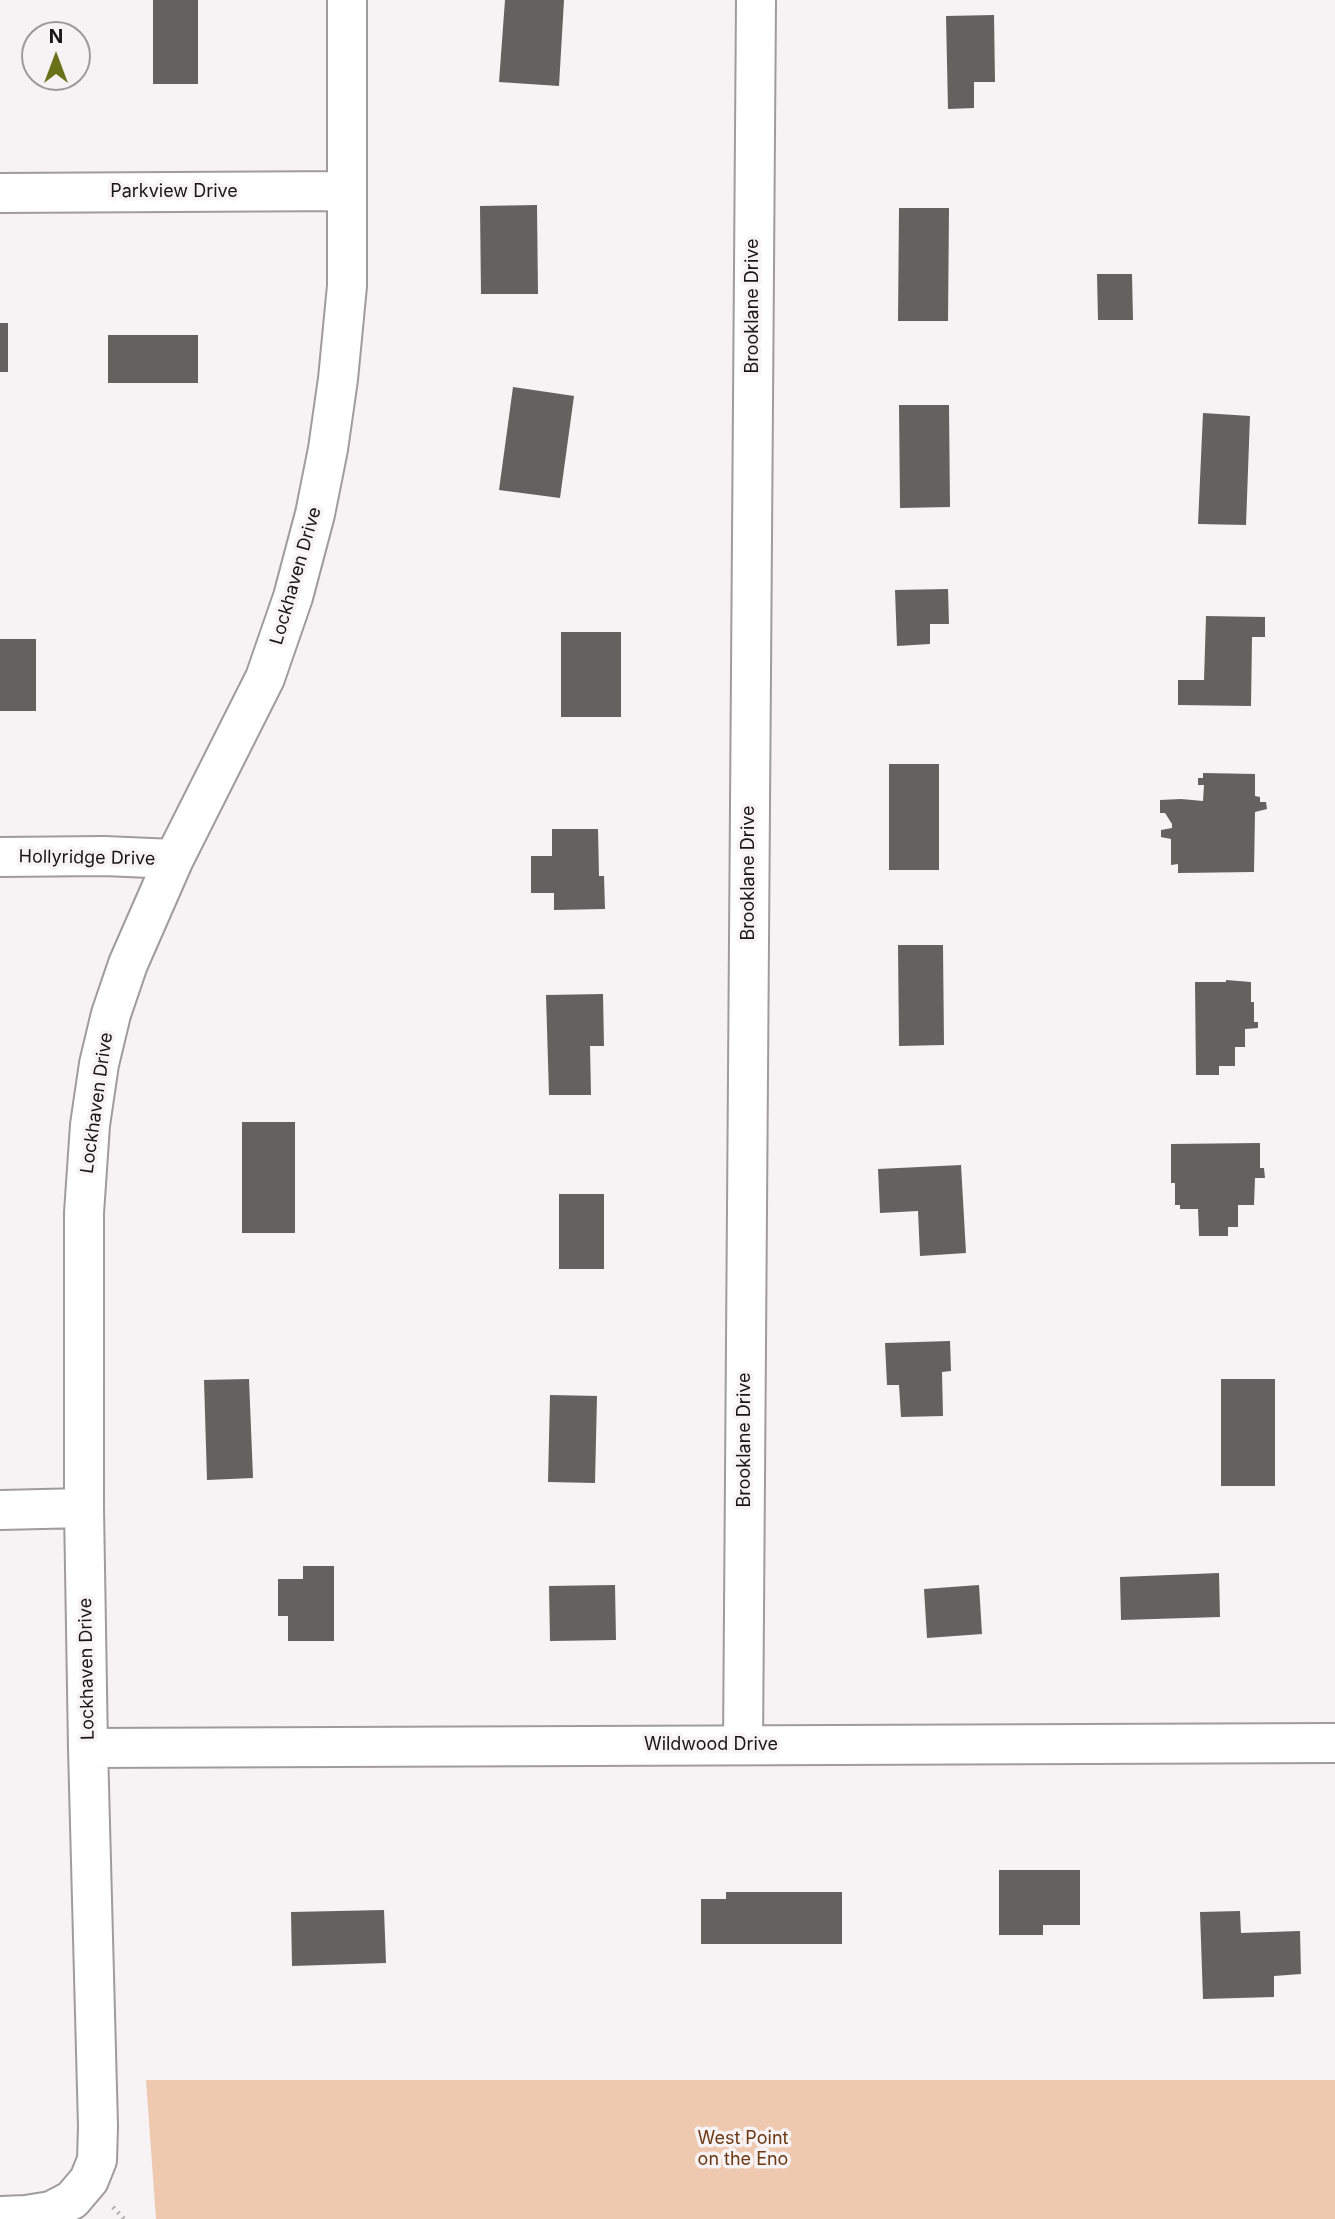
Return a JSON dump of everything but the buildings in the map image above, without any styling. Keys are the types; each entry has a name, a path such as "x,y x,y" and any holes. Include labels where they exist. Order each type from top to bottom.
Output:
{"street":[{"name":"Lockhaven Drive","path":"0,2216 26,2216 51,2211 72,2200 89,2180 97,2160 88,1748 83,1213 90,1125 99,1064 111,1014 142,928 265,678 293,597 315,514 338,379 347,286 347,0"},
{"name":"Brooklane Drive","path":"743,1745 756,0"},
{"name":"Parkview Drive","path":"0,194 347,191"},
{"name":"Hollyridge Drive","path":"0,858 104,856 174,859"},
{"path":"0,1510 85,1508"},
{"name":"Wildwood Drive","path":"88,1748 1335,1743"}],"green space":[{"name":"West Point on the Eno","path":"146,2080 1335,2080 1335,2219 156,2219"}]}
